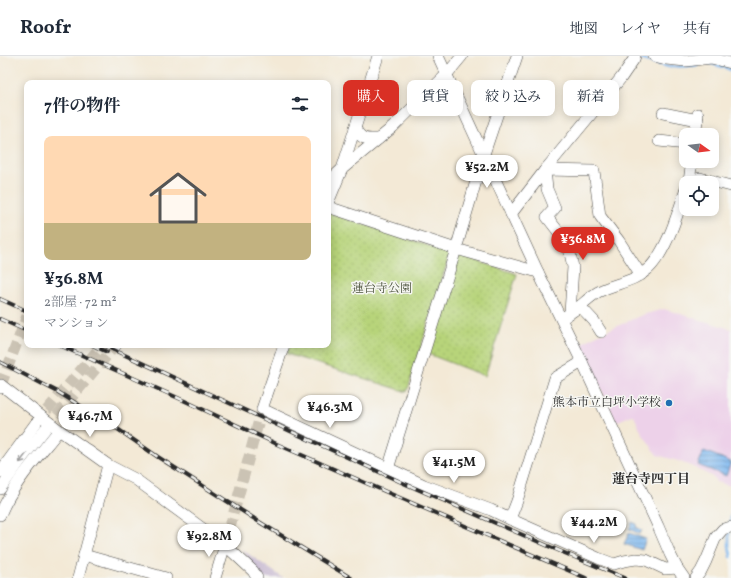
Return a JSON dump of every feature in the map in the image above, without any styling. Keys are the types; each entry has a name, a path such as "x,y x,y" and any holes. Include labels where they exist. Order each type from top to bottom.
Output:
{"street":[{"path":"331,196 342,169 378,56"},
{"path":"438,56 677,568 684,578"},
{"path":"331,179 393,127 447,74 462,56"},
{"path":"388,469 484,154 517,56"},
{"path":"511,214 545,170 621,78 635,56"},
{"path":"654,56 686,61 712,58 731,63"},
{"path":"663,113 698,117 696,128"},
{"path":"355,128 358,134 364,138 378,139"},
{"path":"660,141 679,143"},
{"path":"331,174 342,169"},
{"path":"545,170 547,189 555,208 547,217 568,244 573,267 570,313"},
{"path":"545,170 594,171 600,216 619,241 641,275"},
{"path":"719,183 731,186"},
{"path":"331,209 456,249 538,272"},
{"path":"560,319 598,292 614,285 632,280 652,266 671,233 679,210"},
{"path":"580,306 594,321 601,332"},
{"path":"283,348 262,409 424,486 491,510 614,564 636,559 646,560 665,569 677,568"},
{"path":"510,519 555,378 582,362"},
{"path":"0,388 1,385 59,430 108,465 135,479 225,545 254,571 257,578"},
{"path":"0,472 41,425 23,457 0,489"},
{"path":"0,515 3,507 20,479 59,430"},
{"path":"78,578 108,465"},
{"path":"696,578 701,571 716,538 723,529 731,527"},
{"path":"215,578 225,545"},
{"path":"84,555 166,578"}],"shaded area":[{"name":"熊本市立白坪小学校","path":"664,309 731,329 731,486 716,482 711,476 693,467 657,455 642,433 634,416 632,415 616,422 588,359 579,345 593,337 642,315"},
{"path":"240,548 283,578 263,578"}],"green space":[{"name":"蓮台寺公園","path":"331,213 450,253 407,392 287,354 288,348 331,348"},
{"name":"蓮台寺公園","path":"459,255 517,274 485,376 428,354"}],"water":[{"path":"704,451 731,462 726,476 698,465"},
{"path":"632,522 637,524 636,527 642,530 640,534 629,529"},
{"path":"629,533 646,539 642,550 624,544"}],"waterway":[{"path":"640,59 669,67 698,65"},
{"path":"709,63 731,70"},
{"path":"730,525 731,516"},
{"path":"729,530 731,557"}],"tunnel":[{"path":"1,385 24,324"},
{"path":"36,423 99,348"},
{"path":"46,428 113,348"},
{"path":"225,545 262,409"}],"railway":[{"path":"0,299 24,310"},
{"path":"0,319 24,330"},
{"path":"66,348 279,445 586,578"},
{"path":"98,348 107,352"},
{"path":"110,348 401,482 625,578"},
{"path":"0,362 58,392 261,523 351,578"}],"place":[{"name":"熊本市立白坪小学校","path":"669,403"}],"district":[{"name":"蓮台寺四丁目","path":"651,480"}]}
